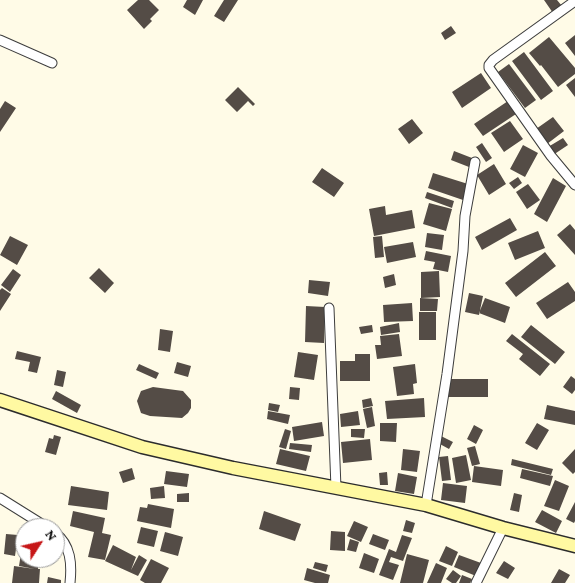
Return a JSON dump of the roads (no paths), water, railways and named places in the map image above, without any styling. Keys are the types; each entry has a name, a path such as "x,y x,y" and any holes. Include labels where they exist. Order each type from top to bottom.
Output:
{"street":[{"path":"575,1 493,60 489,68 551,156 575,185"},
{"path":"0,40 52,62"},
{"path":"426,505 447,374 463,251 465,216 475,162"},
{"path":"329,308 336,488"},
{"path":"0,400 142,447 233,468 426,505 503,528 575,546"},
{"path":"0,498 32,518"},
{"path":"476,583 503,528"},
{"path":"65,545 68,548 72,567 70,583"}]}
